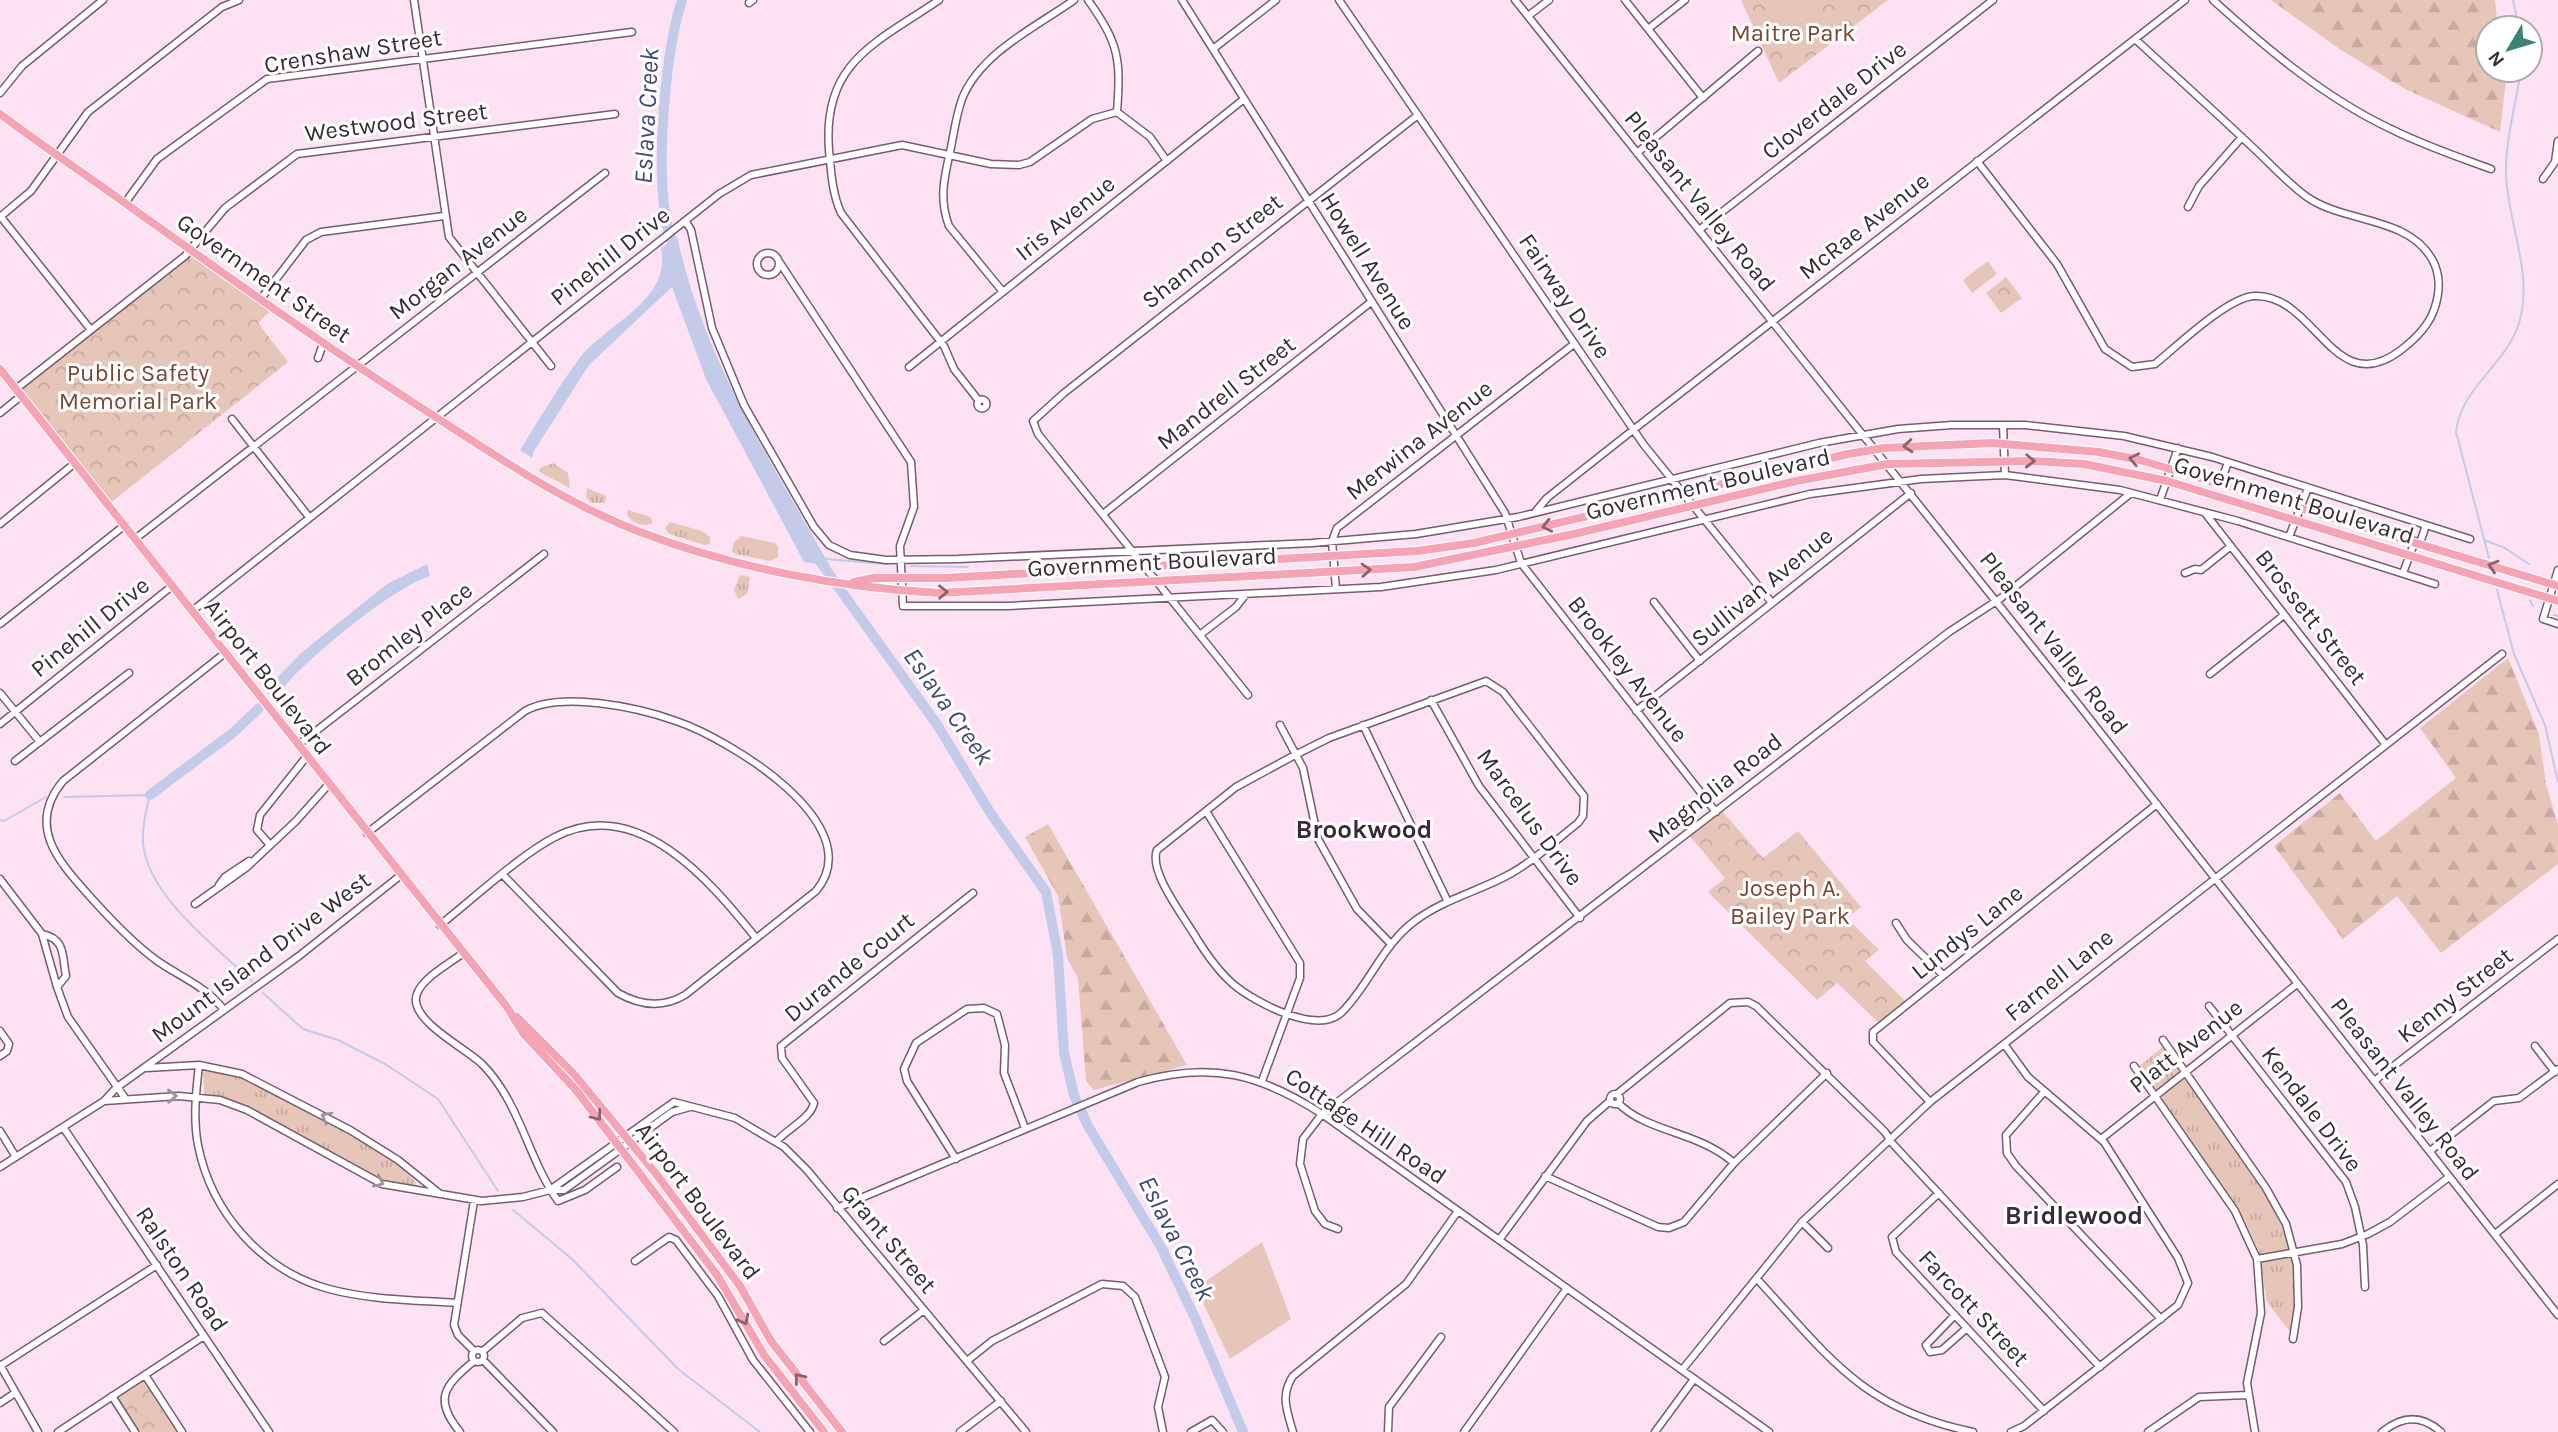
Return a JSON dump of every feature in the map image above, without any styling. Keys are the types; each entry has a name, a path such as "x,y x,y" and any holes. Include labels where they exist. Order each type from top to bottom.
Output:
{"main road":[{"name":"Government Street","path":"0,114 323,344 511,467"},
{"name":"Airport Boulevard","path":"0,369 440,925 507,1007 566,1065 629,1140 740,1286 771,1341 842,1432"},
{"name":"Government Boulevard","path":"851,583 902,578 1147,568 1417,551 1511,534 1876,449 1932,444 2004,444 2099,452 2171,469 2301,506 2556,586"},
{"name":"Government Boulevard","path":"511,467 594,513 641,532 736,562 851,583 874,590 940,593 1414,567 1797,481 1888,464 2005,461 2084,464 2166,481 2554,600"},
{"name":"Airport Boulevard","path":"507,1007 523,1033 576,1090 620,1147 728,1292 764,1355 824,1432"}],"street":[{"path":"0,93 22,65 103,0"},
{"path":"91,330 0,217 25,199 88,112 228,1 239,0"},
{"path":"414,0 449,237 551,366"},
{"path":"939,0 854,61 838,82 828,122 830,159 833,189 841,213 941,342 954,369 979,401"},
{"path":"1003,292 949,226 942,194 961,101 981,68 1074,0"},
{"path":"1088,0 1115,44 1119,86 1118,111 1150,137 1167,161"},
{"name":"Howell Avenue","path":"1182,0 1507,519 1515,546"},
{"path":"1213,49 1276,0"},
{"name":"Fairway Drive","path":"1339,0 1633,430 1772,603"},
{"name":"Pleasant Valley Road","path":"1515,0 1888,464 2557,1312"},
{"path":"1528,16 1549,0"},
{"path":"1625,0 1703,98"},
{"path":"1648,29 1685,0"},
{"name":"Cloverdale Drive","path":"1699,230 1993,0"},
{"name":"McRae Avenue","path":"1536,511 1547,498 1633,430 2185,0"},
{"path":"2213,0 2251,34 2350,107 2392,130 2491,169"},
{"name":"Crenshaw Street","path":"125,203 157,159 267,79 632,32"},
{"path":"1977,161 2057,264 2105,349 2126,364 2138,367 2155,364 2237,300 2256,296 2279,301 2294,309 2340,356 2361,365 2389,358 2416,337 2429,321 2437,297 2438,273 2426,251 2404,232 2351,218 2307,197 2135,39"},
{"path":"1637,153 1758,51"},
{"name":"Iris Avenue","path":"909,367 1244,99"},
{"name":"Pinehill Drive","path":"192,611 719,194 751,175 902,145 991,164 1019,165 1030,162 1092,119 1118,111"},
{"name":"Westwood Street","path":"0,413 18,392 191,250 225,208 297,154 615,114"},
{"name":"Shannon Street","path":"1103,514 1038,434 1033,421 1418,115"},
{"path":"2188,206 2199,186 2242,137"},
{"path":"2543,178 2555,162 2558,141"},
{"name":"Morgan Avenue","path":"135,539 605,173"},
{"path":"260,300 306,240 321,232 444,216"},
{"path":"683,224 691,230 712,328 744,405 814,527 829,545 864,557 901,560 1133,551 1416,534 1507,519 1864,434 1934,426 2003,425 2075,429 2178,448 2470,539"},
{"path":"780,263 911,462 914,507 901,537 903,591"},
{"name":"Mandrell Street","path":"1103,514 1371,302"},
{"path":"318,358 323,344"},
{"name":"Merwina Avenue","path":"1332,541 1337,528 1574,344"},
{"path":"232,419 309,517"},
{"path":"2003,425 2005,475"},
{"path":"2160,500 2178,448"},
{"path":"2221,482 2228,462"},
{"path":"0,524 75,463"},
{"name":"Government Boulevard","path":"903,591 903,606 918,608 1246,594 1421,581 1521,563 1810,494 1901,481 2005,475 2081,482 2160,500 2238,521 2435,584"},
{"path":"2289,537 2308,488"},
{"name":"Sullivan Avenue","path":"1636,710 1700,662 1910,493"},
{"name":"Magnolia Road","path":"1338,1229 1325,1224 1315,1211 1300,1164 1303,1139 1322,1114 2131,493"},
{"path":"2238,521 2244,505"},
{"name":"Brossett Street","path":"2205,513 2386,745"},
{"path":"1103,514 1248,695"},
{"path":"0,624 124,525"},
{"path":"2403,573 2409,555 2426,525"},
{"path":"1332,541 1336,589"},
{"name":"Brookley Avenue","path":"1515,546 1521,563 1716,812"},
{"path":"2185,573 2201,570 2231,546"},
{"name":"Bromley Place","path":"298,745 544,554"},
{"path":"2558,570 2554,600 2543,619 2558,624"},
{"name":"Pinehill Drive","path":"0,724 172,586"},
{"path":"1200,634 1236,607 1246,594"},
{"path":"1654,602 1700,662"},
{"path":"2210,674 2284,615"},
{"path":"225,653 64,781 49,806 48,835 62,865 113,922 158,961 202,987 225,1010"},
{"name":"Farnell Lane","path":"1682,1370 1802,1222 1930,1102 2502,653"},
{"path":"15,761 129,674"},
{"path":"1478,682 1494,684 1585,798 1583,816 1578,823 1512,873 1447,900 1413,922 1390,943 1348,1005 1336,1017 1309,1020 1286,1013 1244,993 1223,975 1180,910 1155,869 1154,855 1162,844 1236,787 1295,754 1431,700 1478,682"},
{"path":"0,693 40,742"},
{"name":"Marcelus Drive","path":"1431,700 1479,786 1580,918"},
{"path":"368,833 525,711 547,701 638,711 675,720 739,752 769,772 804,806 823,832 828,863 822,883 685,995 668,1004 651,1004 630,999 608,984 503,875"},
{"path":"1280,725 1306,778 1318,839 1357,909 1390,943"},
{"path":"1363,725 1447,900"},
{"path":"270,845 257,830 260,815 307,756"},
{"path":"195,904 219,885 228,882 270,845 329,784"},
{"name":"Lundys Lane","path":"1930,1102 1873,1042 1873,1032 2157,804"},
{"path":"1206,810 1300,963 1300,978 1262,1081"},
{"path":"440,925 553,838 568,831 597,824 639,835 695,867 756,938"},
{"name":"Mount Island Drive West","path":"104,1101 116,1088 225,1010 401,875"},
{"path":"0,879 43,934 68,1017 125,1098"},
{"name":"Durande Court","path":"776,1142 786,1130 810,1113 814,1103 814,1098 782,1058 781,1046 973,892"},
{"path":"1896,923 1908,940 1942,975"},
{"path":"43,934 54,936 60,942 66,976 57,987"},
{"name":"Kenny Street","path":"2374,1081 2558,939"},
{"path":"463,953 420,986 416,1001 420,1012 433,1026 482,1065 508,1099 550,1190 558,1201 569,1199 617,1167"},
{"name":"Platt Avenue","path":"2101,1139 2297,984"},
{"path":"1499,1240 1587,1121 1611,1101 1612,1096 1730,1003 1748,1002 1765,1013 1827,1073 2101,1367"},
{"name":"Kendale Drive","path":"2209,1006 2337,1168 2355,1207 2365,1287"},
{"path":"956,1158 907,1081 904,1069 916,1044 967,1009 976,1007 997,1014 1002,1030 1004,1073 1025,1128"},
{"path":"0,1031 9,1044 7,1051 0,1056"},
{"path":"2163,1040 2274,1202 2291,1235 2298,1307 2293,1339"},
{"path":"2004,1044 2044,1091 2101,1139 2187,1274 2186,1291 2178,1305 2044,1411 2011,1432"},
{"path":"2430,1151 2494,1101 2519,1098 2557,1071 2535,1046"},
{"path":"199,1065 196,1096 198,1144 212,1189 227,1216 263,1254 299,1278 329,1289 387,1298 457,1303"},
{"path":"144,1069 199,1065 242,1074 337,1123 398,1160 424,1184 443,1196"},
{"path":"2134,1066 2235,1211 2257,1259 2261,1313 2247,1395 2255,1432"},
{"name":"Cottage Hill Road","path":"837,1208 1138,1082 1192,1071 1262,1081 1322,1114 1769,1432"},
{"path":"1545,1176 1658,1227 1669,1228 1684,1222 1734,1163 1827,1073"},
{"path":"2044,1091 2006,1135 2007,1153 2031,1182 2161,1319"},
{"path":"1617,1094 1620,1099 1618,1103"},
{"path":"0,1167 104,1101 125,1098 196,1096 220,1100 247,1110 382,1184 474,1201 523,1197 550,1190 629,1140"},
{"path":"1611,1101 1618,1103 1638,1119 1708,1143 1734,1163"},
{"name":"Grant Street","path":"629,1140 673,1112 696,1107 735,1118 776,1142 801,1163 1026,1432"},
{"name":"Ralston Road","path":"62,1127 269,1432"},
{"path":"0,1131 16,1157"},
{"path":"2257,1259 2342,1244 2390,1222 2449,1177"},
{"path":"2495,1234 2558,1184"},
{"name":"Farcott Street","path":"1939,1193 1892,1237 1896,1252 2044,1411"},
{"path":"828,1196 852,1200"},
{"path":"474,1201 455,1317 458,1335 474,1351 474,1361"},
{"path":"1293,1432 1284,1401 1287,1385 1293,1376 1406,1284 1458,1211"},
{"path":"1802,1222 1828,1248"},
{"path":"635,1261 669,1237 676,1240 718,1296 753,1360 810,1432"},
{"path":"38,1432 0,1365 156,1265"},
{"path":"1757,1279 1835,1364 1870,1393 1912,1416 1973,1432"},
{"path":"967,1361 992,1341 1102,1284 1123,1286 1135,1297 1164,1377 1158,1407 1163,1432"},
{"path":"718,1296 740,1286"},
{"path":"1466,1431 1567,1288"},
{"path":"884,1341 924,1310"},
{"path":"474,1351 482,1351 529,1315 536,1312 548,1316 674,1432"},
{"path":"1955,1315 1926,1345 1930,1352 1942,1350 1967,1328"},
{"path":"58,1432 204,1336"},
{"path":"1388,1432 1389,1408 1441,1337"},
{"path":"482,1351 483,1360 554,1432"},
{"path":"460,1432 446,1415 443,1396 447,1387 474,1361 483,1360"},
{"path":"145,1375 182,1432"},
{"path":"1655,1432 1694,1379"},
{"path":"0,1403 15,1393"},
{"path":"2148,1432 2199,1397 2247,1395"},
{"path":"112,1396 135,1432"},
{"path":"960,1432 1001,1401"},
{"path":"2382,1432 2395,1422 2411,1418 2432,1424 2441,1432"},
{"path":"1191,1432 1212,1420 1223,1432"}],"green space":[{"name":"Maitre Park","path":"1741,0 1888,0 1779,83"},
{"path":"1778,0 1812,0 1830,24 1829,29 1786,63 1772,32 1772,17"},
{"path":"2271,0 2495,0 2496,14 2474,14 2474,84 2505,84 2500,132 2405,89 2341,50"},
{"name":"Public Safety Memorial Park","path":"191,250 273,309 258,323 288,362 108,505 16,389"},
{"path":"1988,261 1997,274 1972,293 1963,280"},
{"path":"2006,277 2022,298 2001,313 1986,293"},
{"path":"100,399 106,414 110,411 124,429 119,433 112,424 106,429 93,420 95,418 91,410"},
{"path":"553,463 568,473 570,488 539,472 540,468"},
{"path":"587,488 606,496 605,503 591,503 586,497"},
{"path":"628,510 651,517 653,523 642,525 635,522 627,515"},
{"path":"670,522 702,531 710,537 710,544 704,545 669,534 665,528"},
{"path":"741,536 775,543 778,557 770,561 735,554 732,551 734,542"},
{"path":"740,575 750,577 747,594 738,599 734,590"},
{"path":"2508,658 2539,734 2546,784 2558,825 2558,864 2441,953 2397,896 2343,939 2274,846 2340,793 2376,841 2456,778 2420,728"},
{"name":"Joseph A. Bailey Park","path":"1722,811 1763,858 1798,831 1861,907 1847,918 1879,950 1865,961 1907,1003 1880,1024 1837,983 1817,1000 1708,892 1725,878 1689,835"},
{"path":"1048,824 1187,1065 1094,1090 1086,1081 1078,978 1067,958 1058,896 1025,837"},
{"path":"1805,898 1809,899 1824,917 1823,921 1802,937 1784,919"},
{"path":"2163,1047 2270,1201 2284,1233 2293,1266 2296,1299 2292,1334 2267,1302 2258,1249 2245,1221 2139,1066"},
{"path":"207,1069 243,1078 337,1126 389,1158 407,1172 416,1184 414,1187 386,1181 360,1170 258,1114 232,1102 204,1094 203,1073"},
{"path":"1262,1242 1291,1319 1230,1359 1196,1288"},
{"path":"145,1375 182,1432 135,1432 112,1396"}],"water":[{"path":"677,236 703,324 721,366 762,447 830,566 804,562 706,379 672,287 589,365 532,458 520,450 578,360 589,347 646,298 662,267 661,249"},
{"path":"427,564 430,576 415,582 377,606 336,638 285,685 274,702 265,690 301,653 387,584"}],"waterway":[{"name":"Eslava Creek","path":"675,254 665,213 662,135 671,48 682,0"},
{"path":"2513,0 2516,14"},
{"path":"2489,558 2456,432 2466,402 2513,338 2523,305 2522,268 2506,175 2509,136 2518,84"},
{"path":"2484,540 2505,548 2529,564"},
{"name":"Eslava Creek","path":"814,553 938,726 991,814 1046,892 1058,955 1064,1053 1074,1095 1088,1126 1161,1247 1195,1318 1243,1432"},
{"path":"825,559 887,564"},
{"path":"911,566 968,567"},
{"path":"2497,590 2514,654 2545,725 2558,782"},
{"path":"2530,600 2533,606"},
{"path":"2554,615 2558,616"},
{"path":"150,795 234,732 259,708"},
{"path":"64,797 150,795 143,843 147,862 157,882 186,919 252,981"},
{"path":"0,820 4,821 46,797"},
{"path":"263,993 303,1029 338,1040 385,1064 438,1099 498,1191"},
{"path":"513,1210 572,1259 678,1369 760,1432"}],"district":[{"name":"Brookwood","path":"1364,829"},
{"name":"Bridlewood","path":"2074,1215"}]}
